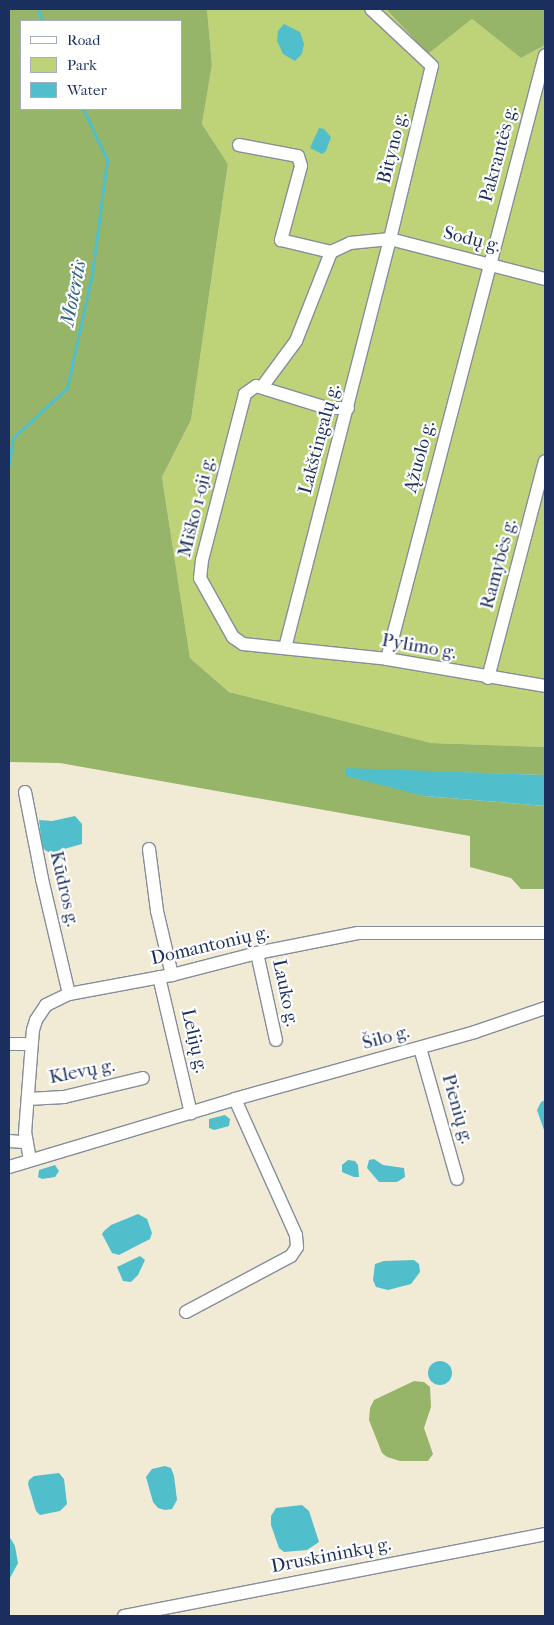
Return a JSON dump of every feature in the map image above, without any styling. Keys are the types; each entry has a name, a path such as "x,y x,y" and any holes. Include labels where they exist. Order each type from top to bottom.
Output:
{"street":[{"name":"Bityno g.","path":"371,9 432,66 390,239"},
{"name":"Pakrantės g.","path":"489,263 545,55"},
{"path":"239,145 298,156 301,166 280,240 331,252"},
{"name":"Sodų g.","path":"331,252 350,243 390,239 545,279"},
{"name":"Lakštingalų g.","path":"285,648 390,239"},
{"name":"Miško 1-oji g.","path":"285,648 243,644 233,637 200,578 202,560 245,394 257,387 296,341 331,252"},
{"name":"Ąžuolo g.","path":"387,659 489,263"},
{"path":"257,387 327,408 348,408"},
{"name":"Ramybės g.","path":"488,678 545,460"},
{"name":"Pylimo g.","path":"285,648 387,659 488,678 545,686"},
{"name":"Kūdros g.","path":"25,792 42,879 69,994"},
{"path":"149,849 157,911 172,975"},
{"name":"Domantonių g.","path":"30,1160 25,1142 31,1044 34,1025 46,1005 69,994 172,975 257,953 358,933 545,933"},
{"name":"Lauko g.","path":"257,953 276,1040"},
{"name":"Lelijų g.","path":"159,977 191,1113"},
{"name":"Šilo g.","path":"9,1167 235,1099 420,1048 545,1008"},
{"path":"9,1044 31,1044"},
{"name":"Pienių g.","path":"420,1048 457,1179"},
{"name":"Klevų g.","path":"28,1099 64,1097 143,1078"},
{"path":"186,1312 291,1256 297,1247 296,1235 235,1099"},
{"path":"9,1141 25,1142"},
{"name":"Druskininkų g.","path":"124,1616 545,1534"}],"green space":[{"path":"9,9 207,9 212,65 202,124 228,164 191,420 162,477 190,658 229,692 431,743 545,747 545,775 345,769 424,796 545,806 545,889 521,889 511,878 470,867 470,836 60,763 9,762"},
{"path":"207,9 386,9 428,54 472,19 521,58 545,45 545,747 431,743 229,692 190,658 162,477 191,420 228,164 202,124 212,65"},
{"path":"386,9 545,9 545,45 521,58 472,19 428,54"},
{"path":"414,1381 424,1382 430,1387 431,1407 424,1428 433,1454 428,1461 400,1461 387,1457 382,1453 369,1420 370,1408 374,1400"}],"water":[{"path":"284,24 300,32 304,44 302,54 295,61 283,54 277,41 278,31"},
{"path":"319,128 324,129 331,137 326,151 322,154 310,148"},
{"path":"345,768 545,775 545,806 424,796 346,776"},
{"path":"75,816 82,824 82,844 50,853 45,850 42,846 39,820 52,821"},
{"path":"545,1100 545,1133 537,1110 541,1102"},
{"path":"225,1115 230,1119 229,1126 214,1130 209,1128 209,1119"},
{"path":"374,1159 383,1165 404,1168 405,1177 397,1182 379,1182 367,1168 369,1160"},
{"path":"348,1160 355,1161 358,1165 359,1177 342,1172 342,1165"},
{"path":"55,1165 59,1171 55,1177 42,1179 38,1177 39,1170"},
{"path":"138,1214 147,1219 152,1233 150,1239 119,1255 112,1253 102,1234 104,1231 111,1225"},
{"path":"140,1256 145,1260 138,1275 131,1282 123,1281 117,1267"},
{"path":"414,1260 419,1264 420,1272 411,1284 388,1290 376,1287 373,1280 375,1264 384,1261"},
{"path":"440,1361 449,1364 452,1373 449,1382 440,1385 431,1382 428,1373 431,1364"},
{"path":"165,1466 171,1468 174,1476 177,1500 172,1509 165,1510 158,1508 153,1502 146,1477 152,1469"},
{"path":"59,1473 64,1479 67,1504 60,1511 40,1515 36,1511 28,1484 29,1480 34,1476"},
{"path":"302,1505 309,1511 319,1542 307,1550 284,1552 279,1548 271,1525 271,1516 276,1508"},
{"path":"9,1536 15,1546 18,1563 9,1580"}],"waterway":[{"name":"Motertis","path":"38,9 43,20"},
{"name":"Motertis","path":"9,465 13,438 67,388 92,274 107,160 83,110"}]}
